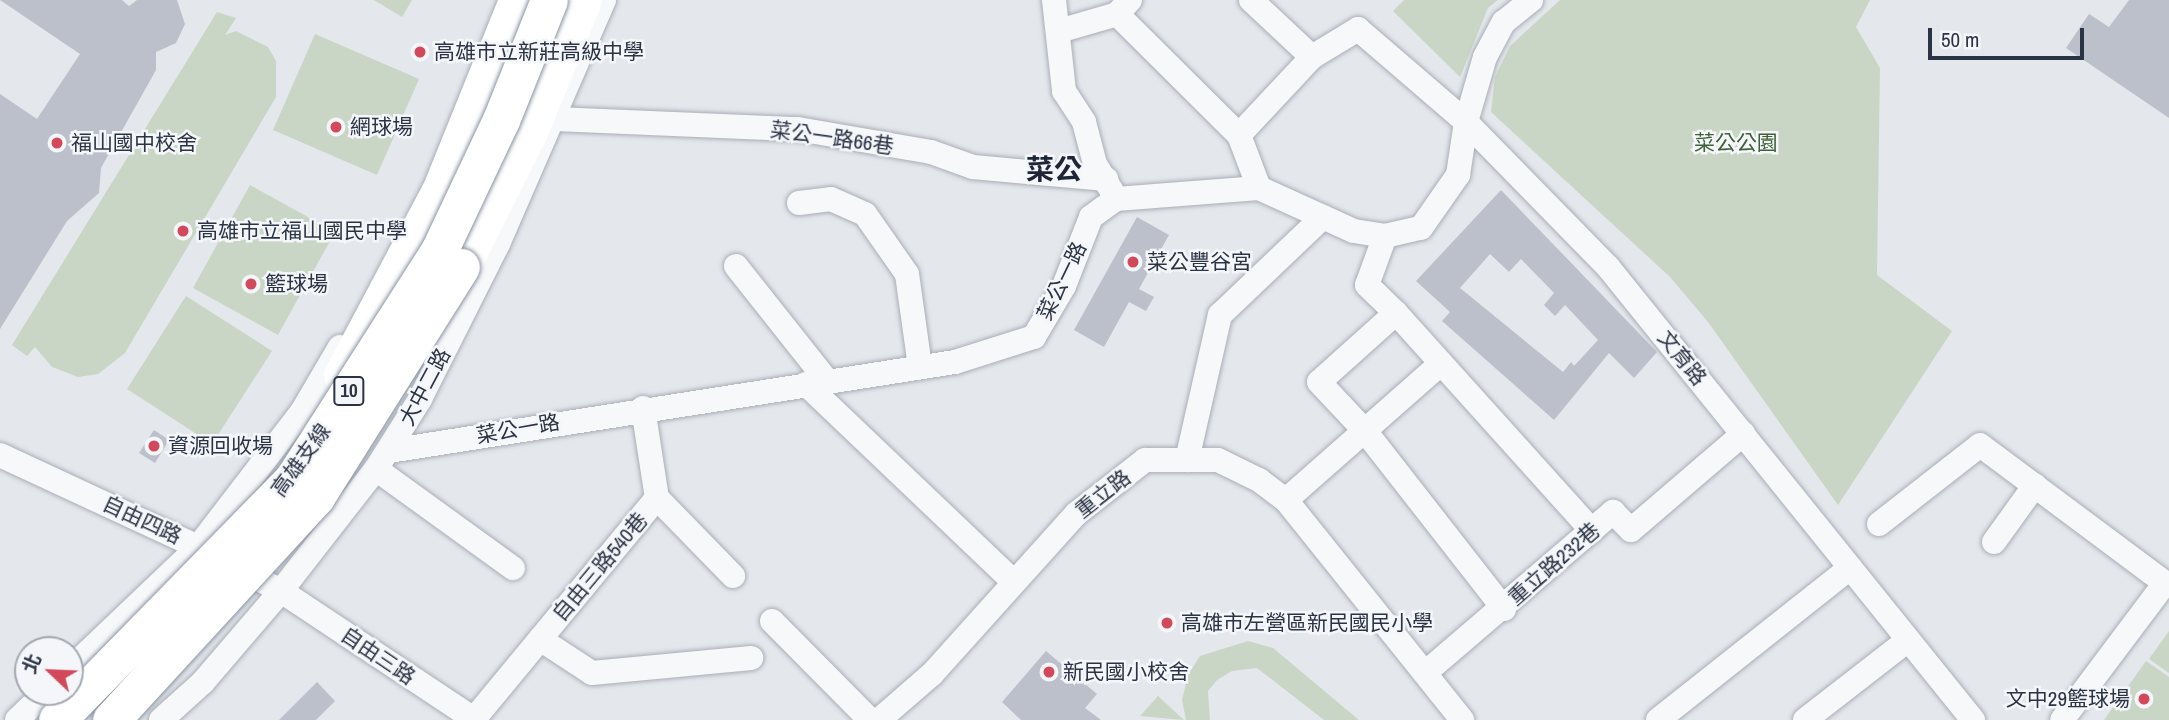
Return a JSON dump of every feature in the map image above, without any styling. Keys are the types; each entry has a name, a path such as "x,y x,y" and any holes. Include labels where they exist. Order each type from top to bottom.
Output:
{"highway":[{"path":"307,441 440,191 517,0"},
{"name":"高雄支線","path":"57,720 293,479 439,251 501,120 549,0"},
{"name":"高雄支線","path":"111,720 316,498 461,267 528,134 583,0"},
{"path":"131,720 311,530 394,407 461,267"}],"street":[{"path":"198,547 303,410 402,242 487,52 504,0"},
{"path":"84,656 198,547 264,497 307,441 388,313 441,205 525,0"},
{"name":"大中二路","path":"161,720 203,682 281,591 382,460 420,400 492,256 555,119 604,0"},
{"path":"1054,0 1064,91 1084,122 1095,164 1111,189 1259,188 1354,230 1385,236 1421,228 1458,175 1466,122 1485,57 1504,22 1531,0"},
{"path":"1239,135 1312,57 1251,0"},
{"path":"1059,31 1123,7 1239,135 1259,188"},
{"name":"文育路","path":"1312,57 1358,29 1466,122 1608,267 1973,720"},
{"name":"菜公一路66巷","path":"555,119 798,129 931,152 973,167 1111,189"},
{"name":"菜公一路","path":"382,460 643,408 955,362 1034,337 1064,285 1091,217 1111,189"},
{"path":"799,204 831,199 865,214 907,274 920,367"},
{"path":"1187,460 1220,315 1323,217"},
{"path":"1385,236 1367,285 1396,313 1592,531"},
{"path":"736,267 816,382 1014,582"},
{"path":"1396,313 1319,382 1365,430 1504,609"},
{"path":"1286,500 1440,364"},
{"path":"643,408 657,498"},
{"name":"重立路232巷","path":"1425,673 1504,609 1614,512 1631,530 1743,434"},
{"path":"1879,524 1980,444 2165,583 2062,720"},
{"name":"自由四路","path":"0,455 198,547 281,591"},
{"path":"382,460 513,568"},
{"name":"重立路","path":"879,720 932,674 1076,514 1145,460 1218,460 1259,480 1286,500 1462,720"},
{"path":"1994,542 2035,485"},
{"name":"自由三路540巷","path":"474,720 657,498 733,576"},
{"path":"1658,720 1850,568"},
{"name":"自由三路","path":"281,591 474,720"},
{"path":"772,621 870,720"},
{"path":"540,639 592,673 751,658"},
{"path":"1805,720 1908,640"},
{"path":"17,720 32,706"}],"green space":[{"path":"374,0 412,0 402,17"},
{"path":"1404,0 1498,0 1488,8 1460,77 1393,11"},
{"name":"菜公公園","path":"1560,0 1870,0 1856,27 1880,68 1877,275 1952,331 1838,505 1708,322 1670,277 1491,112 1495,77 1510,46"},
{"path":"217,12 236,18 225,35 236,31 268,47 276,61 276,97 125,353 98,374 78,377 52,367 35,347 27,356 12,345"},
{"path":"315,34 419,79 377,175 273,130"},
{"path":"250,185 335,232 278,335 193,288"},
{"path":"186,296 272,351 212,444 127,389"},
{"path":"2169,631 2169,673 2149,659"},
{"path":"1248,641 1273,648 1359,720 1324,720 1257,668 1232,671 1217,680 1208,691 1210,720 1186,720 1182,700 1188,675 1200,656"},
{"name":"文中29籃球場","path":"2146,661 2169,677 2169,720 2104,720"},
{"path":"1158,696 1184,720 1140,716"}],"building":[{"name":"福山國中校舍","path":"0,0 122,0 129,6 137,0 177,0 185,24 176,43 156,52 156,70 101,168 99,193 67,221 0,329 0,94 37,119 80,54"},
{"path":"2129,0 2169,0 2169,118 2066,48 2089,14 2109,27"},
{"path":"1501,190 1657,352 1634,378 1609,353 1554,420 1442,321 1450,312 1416,281","holes":["1490,254 1509,272 1521,259 1554,293 1544,305 1555,316 1565,305 1598,340 1574,366 1571,362 1563,372 1460,288"]},
{"name":"菜公豐谷宮","path":"1137,217 1169,235 1139,289 1154,297 1146,311 1129,302 1104,347 1074,330"},
{"name":"資源回收場","path":"154,430 169,440 155,463 139,453"},
{"name":"新民國小校舍","path":"1046,651 1097,694 1085,708 1101,720 1021,720 1002,702"},
{"path":"317,682 335,701 316,720 279,720"}],"place":[{"name":"高雄市立新莊高級中學","path":"420,52"},
{"name":"網球場","path":"336,127"},
{"name":"福山國中校舍","path":"57,143"},
{"name":"高雄市立福山國民中學","path":"183,231"},
{"name":"菜公豐谷宮","path":"1133,262"},
{"name":"籃球場","path":"251,284"},
{"name":"資源回收場","path":"154,446"},
{"name":"高雄市左營區新民國民小學","path":"1167,623"},
{"name":"新民國小校舍","path":"1049,672"},
{"name":"文中29籃球場","path":"2144,699"}],"district":[{"name":"菜公","path":"1054,169"}]}
